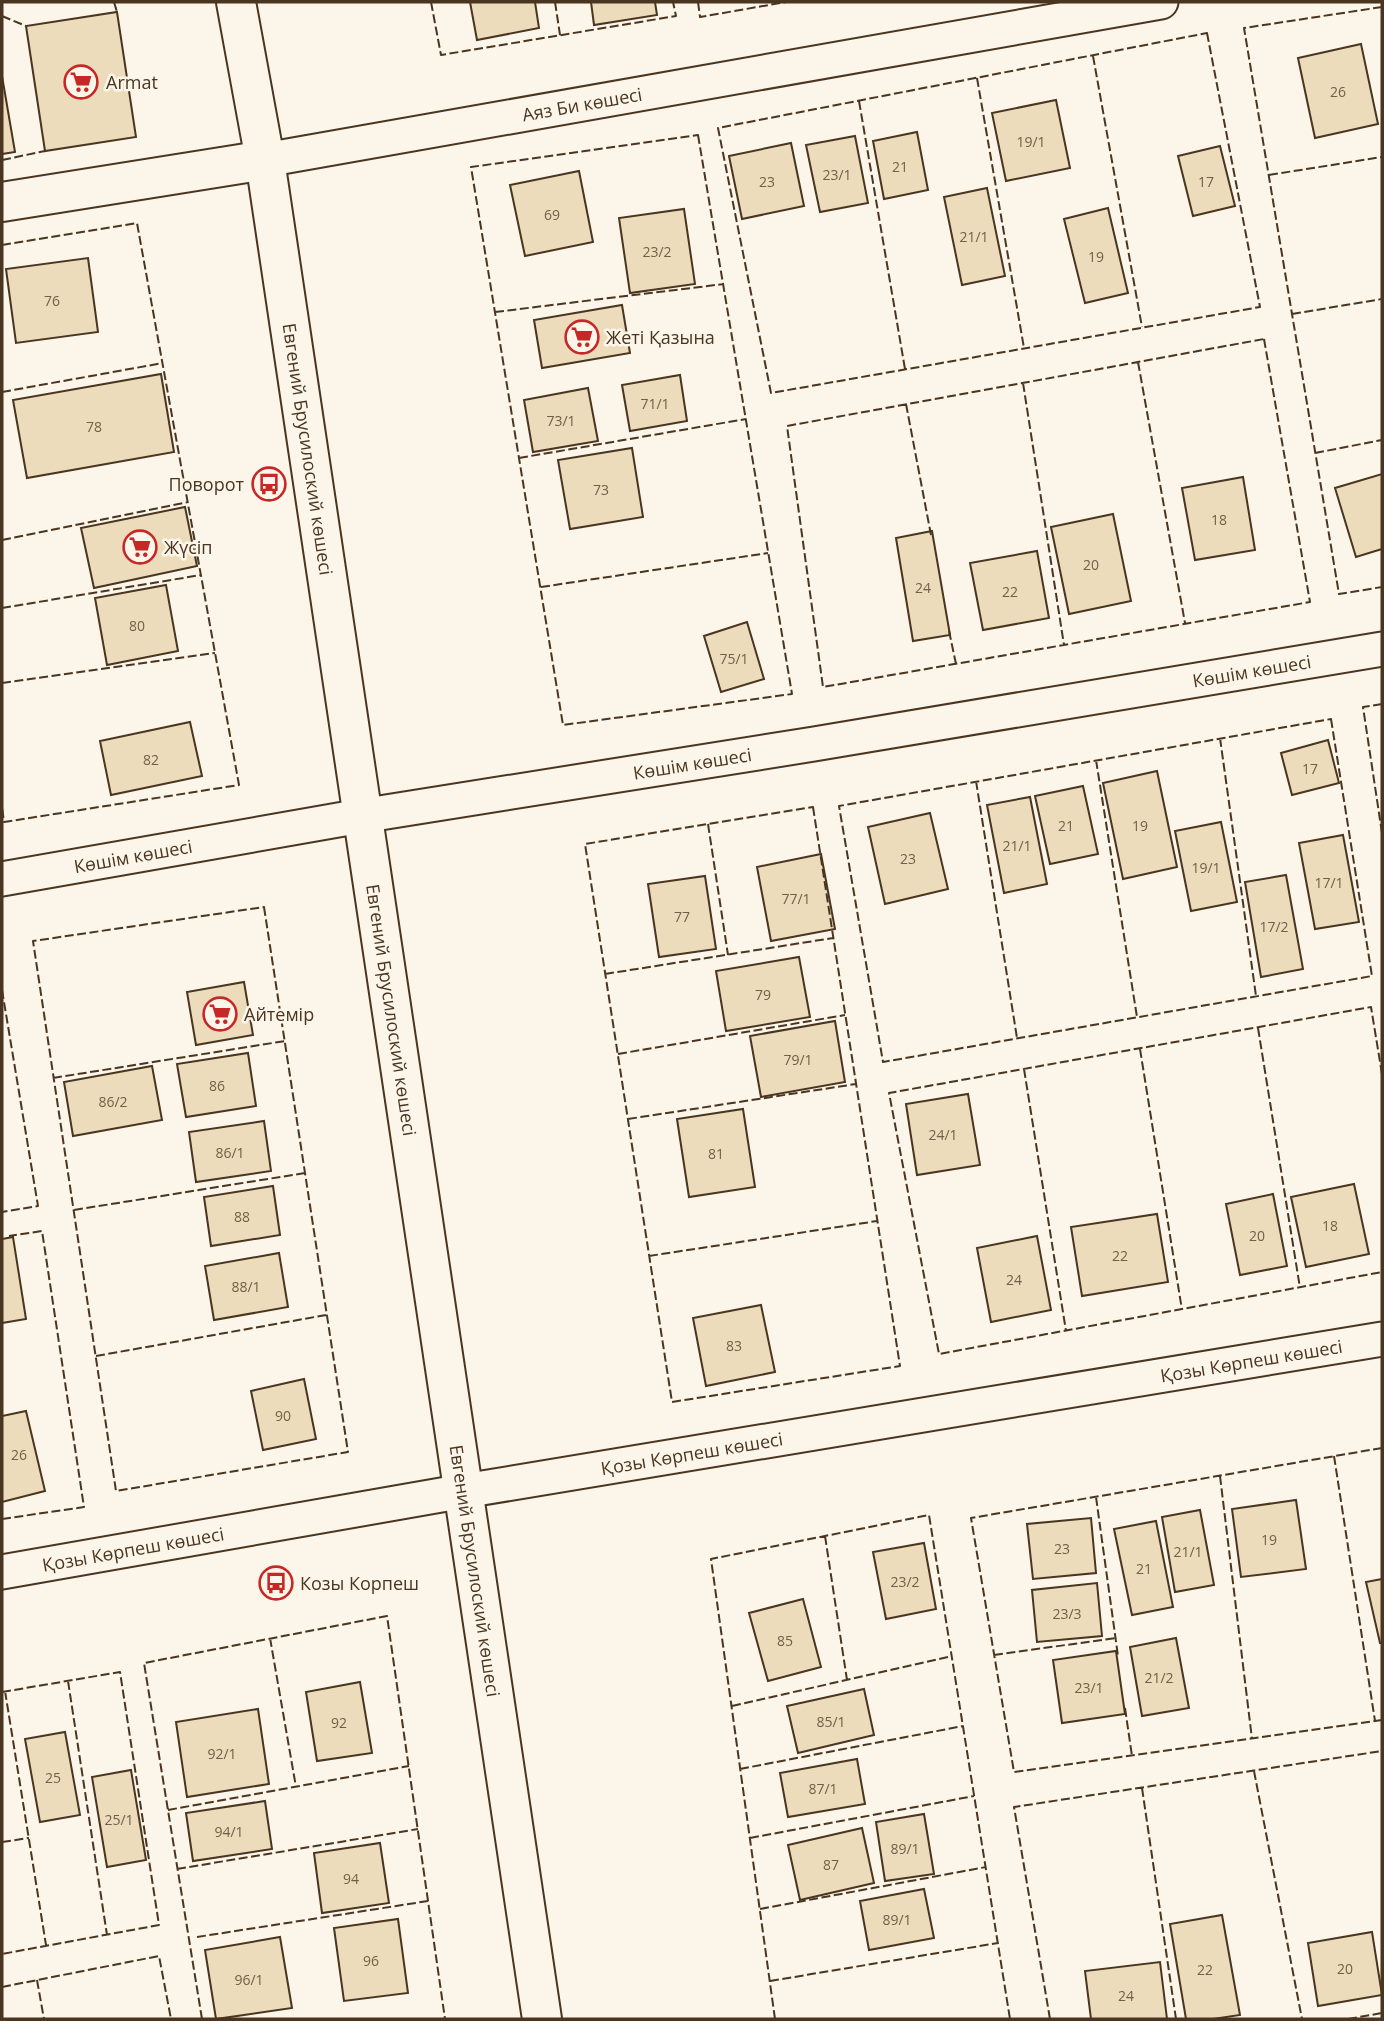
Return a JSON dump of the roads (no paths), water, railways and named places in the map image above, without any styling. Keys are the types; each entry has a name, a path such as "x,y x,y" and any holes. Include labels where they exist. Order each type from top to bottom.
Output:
{"main road":[{"name":"Евгений Брусилоский көшесі","path":"236,2 264,160 542,2019"},
{"name":"Аяз Би көшесі","path":"2,202 264,160"}],"street":[{"name":"Аяз Би көшесі","path":"264,160 1161,2"},
{"name":"Көшім көшесі","path":"2,879 361,816 1382,649"},
{"name":"Қозы Көрпеш көшесі","path":"2,1572 464,1491 1382,1339"}],"place":[{"name":"Armat","path":"81,82"},
{"name":"Жеті Қазына","path":"582,337"},
{"name":"Поворот","path":"269,484"},
{"name":"Жүсіп","path":"140,547"},
{"name":"Айтемір","path":"220,1014"},
{"name":"Козы Корпеш","path":"276,1583"}]}
